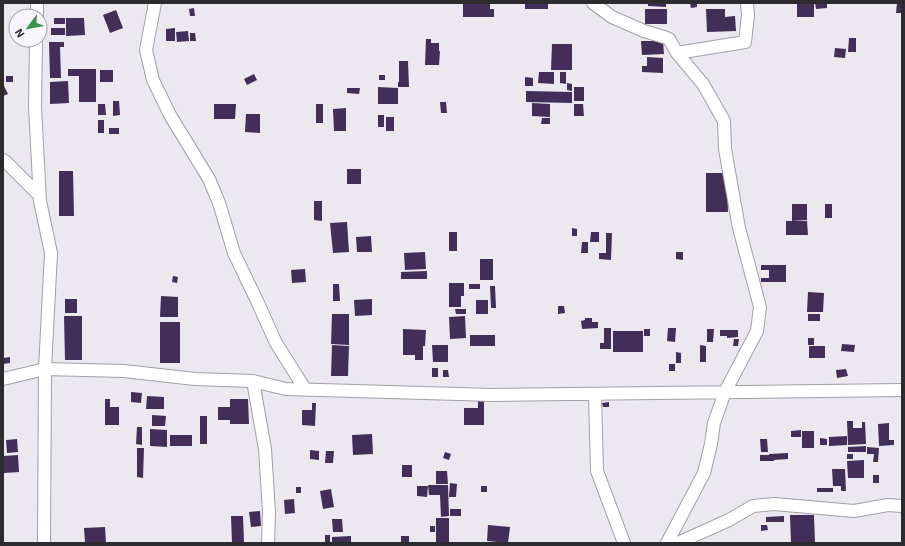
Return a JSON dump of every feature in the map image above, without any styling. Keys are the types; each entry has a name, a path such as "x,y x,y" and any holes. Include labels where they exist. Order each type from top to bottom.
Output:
{"street":[{"path":"593,3 612,17 644,31 669,39 677,54 703,84 724,121 725,149 739,228 760,307 757,331 725,392 714,423 704,473 667,543"},
{"path":"677,54 745,42 748,15 747,3"},
{"path":"152,5 146,50 153,80 170,115 209,179 234,253 276,343 305,389"},
{"path":"36,48 35,107 39,196 51,253 45,369 44,543"},
{"path":"3,160 39,196"},
{"path":"3,379 45,369 124,371 195,379 252,381 286,389 493,395 595,395 902,390"},
{"path":"252,381 265,449 269,512 268,543"},
{"path":"595,395 597,471 624,543"},
{"path":"678,543 729,520 753,506 774,504 854,511 888,505 902,506"}],"building":[{"path":"463,3 490,3 490,9 494,9 494,17 463,17"},
{"path":"525,3 548,3 548,9 525,9"},
{"path":"648,3 666,3 666,7 648,6"},
{"path":"690,3 697,3 697,7 691,8"},
{"path":"797,3 814,3 814,17 797,17"},
{"path":"815,3 827,3 827,8 816,9"},
{"path":"897,3 902,3 902,13 896,13"},
{"path":"194,8 195,16 190,16 189,9"},
{"path":"645,9 667,9 667,24 645,24"},
{"path":"706,9 725,9 725,17 735,16 736,31 707,32"},
{"path":"116,10 123,28 110,33 103,15"},
{"path":"54,18 65,18 65,24 54,24"},
{"path":"66,18 84,18 85,35 66,36"},
{"path":"51,28 65,28 65,35 51,35"},
{"path":"175,28 175,41 166,41 166,29"},
{"path":"188,31 189,41 177,42 176,32"},
{"path":"190,33 195,33 196,41 190,41"},
{"path":"849,38 856,38 856,52 848,52"},
{"path":"426,39 431,39 431,43 439,43 439,65 425,65"},
{"path":"641,41 663,41 664,54 642,55"},
{"path":"49,42 64,42 64,47 60,47 61,78 50,78"},
{"path":"552,44 572,44 572,70 551,70"},
{"path":"835,48 846,49 845,58 834,57"},
{"path":"647,57 663,58 663,73 642,72 642,66 647,66"},
{"path":"399,61 408,61 409,87 398,87"},
{"path":"68,69 96,69 96,102 79,102 79,76 68,76"},
{"path":"100,70 113,70 113,82 100,82"},
{"path":"539,72 554,72 554,84 538,83"},
{"path":"560,72 566,72 566,84 560,83"},
{"path":"254,74 257,80 247,85 244,79"},
{"path":"379,75 385,75 385,80 379,80"},
{"path":"6,76 13,76 13,82 6,82"},
{"path":"525,77 533,78 533,86 525,86"},
{"path":"68,81 69,103 50,104 50,82"},
{"path":"567,83 572,84 572,91 567,90"},
{"path":"3,86 8,94 3,96"},
{"path":"378,87 398,88 398,104 378,104"},
{"path":"574,87 584,87 584,101 574,101"},
{"path":"347,88 360,88 359,94 347,93"},
{"path":"526,91 572,92 572,103 526,102"},
{"path":"113,101 119,101 120,115 113,116"},
{"path":"440,102 446,102 447,113 441,113"},
{"path":"532,103 550,104 550,117 532,116"},
{"path":"98,104 105,104 106,115 98,115"},
{"path":"214,104 236,104 235,119 214,119"},
{"path":"316,104 323,104 323,123 316,123"},
{"path":"574,104 583,104 584,116 574,116"},
{"path":"346,108 346,131 334,131 333,109"},
{"path":"246,114 260,114 260,133 245,132"},
{"path":"378,115 384,115 384,127 378,127"},
{"path":"386,117 394,117 394,131 386,131"},
{"path":"542,118 550,118 550,124 541,124"},
{"path":"98,120 104,120 104,133 98,133"},
{"path":"109,128 119,128 119,134 109,134"},
{"path":"347,169 361,169 361,184 347,184"},
{"path":"59,171 73,171 74,216 59,216"},
{"path":"706,173 727,173 728,212 706,212"},
{"path":"314,201 322,201 322,221 314,220"},
{"path":"792,204 807,204 807,220 792,221"},
{"path":"825,204 832,204 832,218 825,218"},
{"path":"786,221 807,221 808,235 786,235"},
{"path":"347,222 349,252 333,253 330,223"},
{"path":"572,228 577,229 577,236 572,236"},
{"path":"449,232 457,232 457,251 449,251"},
{"path":"591,232 599,232 599,242 590,242"},
{"path":"606,233 612,233 611,260 599,259 599,253 606,253"},
{"path":"371,236 372,252 357,252 356,237"},
{"path":"582,242 588,242 588,253 581,253"},
{"path":"425,252 426,269 405,270 404,253"},
{"path":"676,252 683,252 683,260 676,259"},
{"path":"480,259 493,259 493,280 480,280"},
{"path":"761,265 786,265 786,282 761,282 761,278 769,278 769,270 761,270"},
{"path":"305,269 306,282 292,283 291,270"},
{"path":"427,271 427,279 401,279 401,272"},
{"path":"173,276 178,277 177,283 172,282"},
{"path":"449,283 464,283 464,296 461,296 461,307 449,307"},
{"path":"333,284 339,284 340,301 333,301"},
{"path":"469,284 480,284 480,289 469,289"},
{"path":"490,286 495,286 496,308 491,308"},
{"path":"808,292 824,293 823,312 807,312"},
{"path":"161,296 178,297 178,317 160,317"},
{"path":"65,299 77,299 77,313 65,313"},
{"path":"372,299 372,315 355,316 354,300"},
{"path":"476,300 488,300 488,314 476,314"},
{"path":"558,306 564,306 565,313 558,314"},
{"path":"455,309 466,309 466,314 456,314"},
{"path":"332,314 349,314 349,345 331,344"},
{"path":"808,314 820,314 820,321 808,321"},
{"path":"64,316 82,316 82,360 65,360"},
{"path":"465,316 466,338 450,339 449,317"},
{"path":"585,318 592,318 592,322 598,322 598,328 582,329 581,321 585,320"},
{"path":"160,322 180,322 180,363 160,363"},
{"path":"604,328 611,328 611,349 600,349 600,343 604,343"},
{"path":"668,328 676,328 675,342 667,341"},
{"path":"403,329 426,330 425,346 423,346 423,360 415,360 415,355 403,355"},
{"path":"644,329 650,329 650,336 644,336"},
{"path":"707,329 714,329 713,342 707,342"},
{"path":"720,330 738,330 738,337 727,338 727,336 720,336"},
{"path":"613,331 643,331 643,352 613,352"},
{"path":"470,335 495,335 495,346 470,346"},
{"path":"808,338 814,338 814,345 808,345"},
{"path":"734,339 739,339 738,346 733,346"},
{"path":"842,344 855,345 854,352 841,351"},
{"path":"332,345 349,346 348,376 331,376"},
{"path":"432,345 448,345 448,362 433,362"},
{"path":"700,345 706,346 706,362 700,362"},
{"path":"809,346 825,346 825,358 809,358"},
{"path":"676,352 681,353 681,363 676,363"},
{"path":"10,357 10,363 3,364 3,358"},
{"path":"669,364 675,364 675,371 669,371"},
{"path":"432,368 438,368 438,377 432,377"},
{"path":"846,369 848,376 837,378 836,370"},
{"path":"443,370 448,370 449,377 443,377"},
{"path":"131,392 142,393 141,403 131,402"},
{"path":"147,396 164,397 164,409 146,409"},
{"path":"105,399 110,399 110,407 119,407 119,425 105,425"},
{"path":"230,399 248,399 249,424 230,424 230,420 218,420 218,407 230,407"},
{"path":"478,399 484,399 484,425 464,425 464,408 478,408"},
{"path":"609,402 609,407 603,407 602,403"},
{"path":"312,403 316,403 315,426 302,425 302,410 312,410"},
{"path":"152,415 166,416 165,426 152,426"},
{"path":"200,416 207,416 207,444 200,444"},
{"path":"847,421 853,421 853,428 862,428 862,422 865,422 866,444 848,445"},
{"path":"889,423 889,440 894,440 894,445 879,446 878,424"},
{"path":"137,427 142,427 142,445 136,444"},
{"path":"150,429 167,430 167,447 150,446"},
{"path":"801,430 801,437 791,437 791,431"},
{"path":"802,431 814,431 814,448 802,448"},
{"path":"372,434 373,454 353,455 352,435"},
{"path":"170,435 192,435 192,446 170,446"},
{"path":"847,436 847,445 829,446 829,437"},
{"path":"820,438 827,439 827,445 820,445"},
{"path":"17,439 18,452 7,453 6,440"},
{"path":"760,439 767,439 768,452 761,452"},
{"path":"866,446 866,452 848,452 848,447"},
{"path":"867,447 879,448 878,462 873,462 874,454 867,454"},
{"path":"137,448 144,448 143,478 137,477"},
{"path":"310,450 319,451 319,460 310,459"},
{"path":"326,451 334,451 333,463 325,463"},
{"path":"445,452 451,454 449,460 443,458"},
{"path":"788,453 788,459 760,461 760,455"},
{"path":"847,454 853,454 853,459 847,459"},
{"path":"18,455 19,472 4,473 4,456"},
{"path":"864,460 864,478 848,478 847,461"},
{"path":"402,465 412,465 412,477 402,477"},
{"path":"832,469 845,469 846,491 841,491 841,486 833,486"},
{"path":"436,471 447,471 448,484 436,484"},
{"path":"873,475 879,475 879,483 873,483"},
{"path":"450,483 457,484 456,497 449,497"},
{"path":"428,485 448,485 449,516 441,517 440,495 429,495"},
{"path":"417,486 428,486 427,497 417,496"},
{"path":"481,486 487,486 487,492 481,492"},
{"path":"296,487 301,487 301,493 296,493"},
{"path":"817,488 833,488 833,492 817,492"},
{"path":"331,489 334,507 323,509 320,491"},
{"path":"294,499 295,513 285,514 284,500"},
{"path":"450,509 461,509 461,516 450,516"},
{"path":"260,511 261,526 251,527 249,512"},
{"path":"790,515 814,515 815,543 791,543"},
{"path":"231,516 243,516 244,543 232,543"},
{"path":"784,516 784,522 766,522 766,517"},
{"path":"436,518 449,518 449,543 436,543"},
{"path":"332,519 342,519 343,532 333,532"},
{"path":"488,525 510,527 508,543 487,541"},
{"path":"761,525 767,525 768,530 761,531"},
{"path":"430,526 435,526 435,532 430,532"},
{"path":"105,527 106,543 85,543 84,528"},
{"path":"325,535 330,535 330,543 325,543"},
{"path":"351,536 351,543 332,543 332,537"},
{"path":"401,536 409,536 409,543 401,543"}]}
